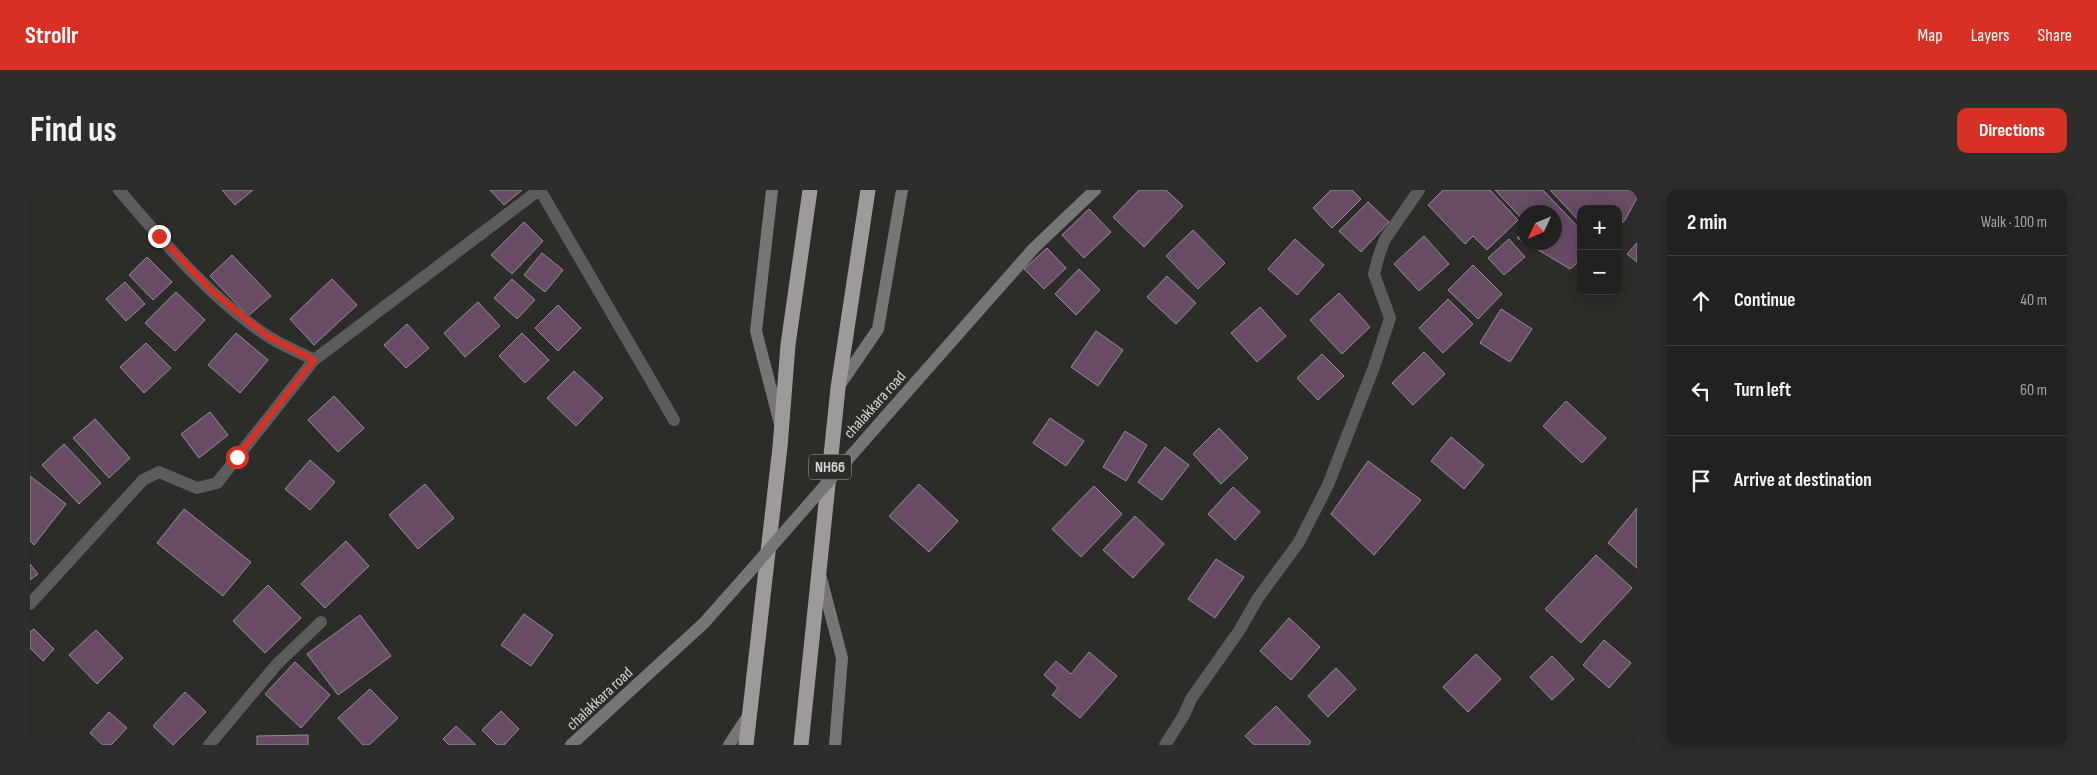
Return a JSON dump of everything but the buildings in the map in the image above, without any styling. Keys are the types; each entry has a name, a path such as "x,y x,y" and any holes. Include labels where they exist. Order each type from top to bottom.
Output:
{"highway":[{"path":"746,745 782,431 788,345 810,190"},
{"name":"NH66","path":"801,745 838,388 868,190"}],"main road":[{"path":"772,190 756,331 782,431"},
{"path":"838,388 878,329 902,190"},
{"name":"chalakkara road","path":"572,745 704,623 1034,248 1088,192"},
{"path":"820,574 842,658 835,745"},
{"path":"729,745 750,713"}],"street":[{"path":"119,190 171,250 213,292 267,336 314,360"},
{"path":"30,604 143,480 160,472 197,488 217,483 314,360 540,190 674,420"},
{"path":"1165,745 1184,715 1191,699 1239,630 1258,598 1299,542 1328,485 1374,367 1390,318 1374,274 1379,255 1385,239 1419,190"},
{"path":"209,745 277,664 321,622"}],"route":[{"path":"159,236 213,292 267,336 314,360 237,457"}]}
